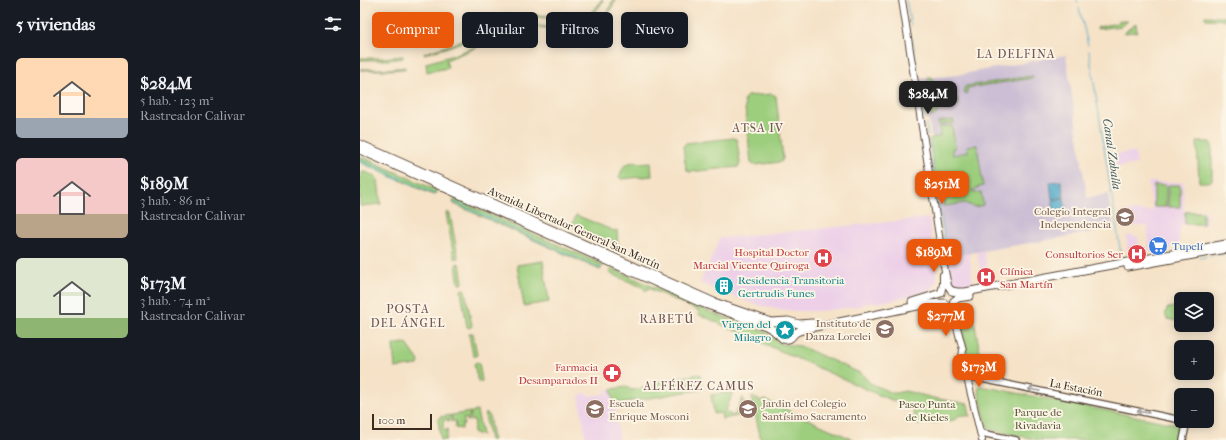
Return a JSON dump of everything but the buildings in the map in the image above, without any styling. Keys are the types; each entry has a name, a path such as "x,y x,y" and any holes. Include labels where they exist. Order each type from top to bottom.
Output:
{"main road":[{"path":"902,0 943,261 948,286 955,295 953,301 953,312 963,350 962,356"},
{"name":"Avenida Libertador General San Martín","path":"360,144 705,298 771,322 788,321 795,324 804,324 915,302 941,293"},
{"name":"Avenida Libertador General San Martín","path":"360,150 699,302 766,326 773,330 778,336"},
{"path":"941,293 945,290 965,292 1226,244"},
{"path":"782,322 778,326 778,336 783,339 789,339 796,333 805,329 927,304 948,304 958,298 1226,249"},
{"path":"943,261 943,281 940,300 949,310 959,351 962,356 982,440"},
{"path":"791,322 795,327 796,333"}],"street":[{"name":"La Estación","path":"967,376 1174,419"},
{"path":"1183,440 1186,428"},
{"path":"981,433 1016,440"}],"shaded area":[{"path":"1066,55 1087,198 1108,194 1113,226 1094,229 1094,232 947,257 929,140 932,138 920,81 922,78 957,75"},
{"path":"1135,152 1137,164 1116,167 1115,154"},
{"path":"1148,182 1183,182 1184,211 1206,211 1206,225 1180,225 1179,246 1149,252 1148,226 1124,226 1122,211 1153,211"},
{"name":"Hospital Doctor Marcial Vicente Quiroga","path":"929,218 937,278 935,286 929,292 877,303 874,302 863,304 861,306 820,311 795,311 766,307 751,303 700,283 720,238"},
{"path":"1133,235 1133,237 1138,236 1140,254 1131,255 1128,253 1126,236"},
{"path":"984,251 989,280 982,282 977,252"},
{"path":"969,253 973,283 954,287 951,284 947,257"},
{"path":"607,389 611,389 620,440 586,440 579,397 581,394 585,393 589,396 604,394"}],"green space":[{"path":"601,0 603,0 596,10 591,12 595,9"},
{"path":"613,0 615,0 609,12 606,12"},
{"path":"538,15 546,15 546,18 538,17"},
{"path":"1205,16 1226,17 1226,20 1206,19"},
{"path":"1118,21 1128,21 1121,26 1097,29 1098,27 1117,23"},
{"path":"1136,23 1137,32 1124,33"},
{"path":"538,26 546,26 546,28 538,28"},
{"path":"462,40 462,42 454,45 454,43"},
{"path":"441,48 444,48 424,54"},
{"path":"476,48 446,60 448,68 427,72 426,63"},
{"path":"403,56 403,58 387,60 360,60 360,58"},
{"path":"405,67 405,69 360,70 360,69 388,69"},
{"path":"1033,76 1033,78 967,88 967,94 964,92 964,88 966,86"},
{"path":"928,77 932,77 937,112 936,115 932,117 928,105 932,104"},
{"path":"772,94 776,96 783,159 781,162 754,165 751,163 744,99 747,96"},
{"path":"948,95 954,95 958,99 958,105 954,109 948,109 944,105 944,99"},
{"path":"953,120 954,123 939,125 938,122"},
{"path":"952,126 955,148 952,149 953,155 968,152 967,146 977,145 983,186 972,190 973,193 981,192 983,205 974,207 965,203 944,206 942,188 937,189 929,140 940,136 939,127"},
{"path":"734,138 737,140 740,163 738,167 689,172 686,169 683,146 686,143"},
{"path":"1197,142 1210,142 1212,146 1212,180 1209,182 1199,182"},
{"path":"360,156 436,190 436,193 433,195 360,162"},
{"path":"651,162 652,176 621,179 619,177 626,164"},
{"path":"365,172 375,176 378,180 381,204 360,206 360,177 361,173"},
{"path":"1154,185 1166,185 1166,207 1154,207"},
{"path":"1168,185 1180,185 1180,207 1168,207"},
{"path":"455,199 603,265 600,270 454,204 453,202"},
{"path":"447,212 450,214 458,257 457,259 454,257"},
{"path":"1185,212 1203,212 1203,224 1185,224"},
{"path":"576,215 614,231 617,230 618,246 572,226"},
{"path":"543,261 549,302 524,306 517,265"},
{"path":"457,263 460,264 462,284 459,284"},
{"name":"Paseo Punta de Rieles","path":"611,268 707,311 764,331 781,344 800,346 862,374 870,383 892,393 905,391 968,404 970,416 960,415 954,420 918,425 910,407 881,396 698,314 699,311 648,288 646,291 642,287 609,273"},
{"path":"461,290 465,290 472,326 470,328 467,327"},
{"path":"971,302 980,353 968,355 957,307 958,304"},
{"path":"1174,307 1174,320 1167,319 1166,310"},
{"path":"784,324 790,324 793,328 793,332 786,337 780,331 780,327"},
{"path":"470,333 473,333 477,355 475,357 473,355 469,335"},
{"path":"404,343 407,344 419,361 418,365 395,368 393,345"},
{"path":"476,362 479,363 482,381 478,382 474,364"},
{"path":"700,374 703,389 614,404 611,389 627,387 631,390 656,386 659,381"},
{"name":"Parque de Rivadavia","path":"981,386 1174,424 1174,428 1178,428 1179,430 1176,440 1039,440 991,430 987,426 978,389"},
{"path":"733,393 725,412 734,416 743,397 743,401 745,401 743,415 722,419 721,413 714,414 711,395"},
{"path":"752,397 761,401 765,400 854,440 761,440 755,413 753,413"},
{"path":"477,411 482,435 473,433 475,421 470,421 471,412"},
{"path":"470,412 468,421 464,418 464,425 462,425 462,429 455,428 456,421 451,422 452,415"},
{"path":"486,413 489,415 493,440 490,440 485,415"},
{"path":"451,415 449,422 445,419 443,423 443,430 446,431 448,429 446,440 441,440 438,420 440,417"}],"water":[{"path":"1061,181 1064,197 1052,199 1050,182"},
{"path":"1064,198 1066,215 1055,216 1052,200"}],"waterway":[{"path":"906,0 911,26"},
{"name":"Canal Zaballa","path":"1079,8 1088,45"},
{"path":"912,37 917,67"},
{"name":"Canal Zaballa","path":"1089,51 1121,255 1120,260"},
{"path":"920,81 922,96"},
{"path":"923,98 925,118"},
{"path":"926,124 928,136"},
{"path":"929,140 947,257"},
{"path":"360,159 434,194"},
{"path":"360,162 396,179 402,179"},
{"path":"454,202 601,269"},
{"path":"1199,258 1226,253"},
{"path":"1132,258 1141,256"},
{"path":"1155,266 1164,265"}],"place":[{"name":"Colegio Integral Independencia","path":"1125,217"},
{"name":"Tupelí","path":"1158,246"},
{"name":"Consultorios Ser","path":"1137,254"},
{"name":"Hospital Doctor Marcial Vicente Quiroga","path":"823,258"},
{"name":"Clínica San Martín","path":"986,277"},
{"name":"Residencia Transitoria Gertrudis Funes","path":"724,286"},
{"name":"Instituto de Danza Lorelei","path":"885,329"},
{"name":"Virgen del Milagro","path":"785,330"},
{"name":"Farmacia Desamparados II","path":"612,373"},
{"name":"Escuela Enrique Mosconi","path":"595,409"},
{"name":"Jardin del Colegio Santísimo Sacramento","path":"748,409"}],"district":[{"name":"LA DELFINA","path":"1016,54"},
{"name":"ATSA IV","path":"758,128"},
{"name":"POSTA DEL ÁNGEL","path":"408,316"},
{"name":"RABETÚ","path":"667,319"},
{"name":"ALFÉREZ CAMUS","path":"699,386"}]}
